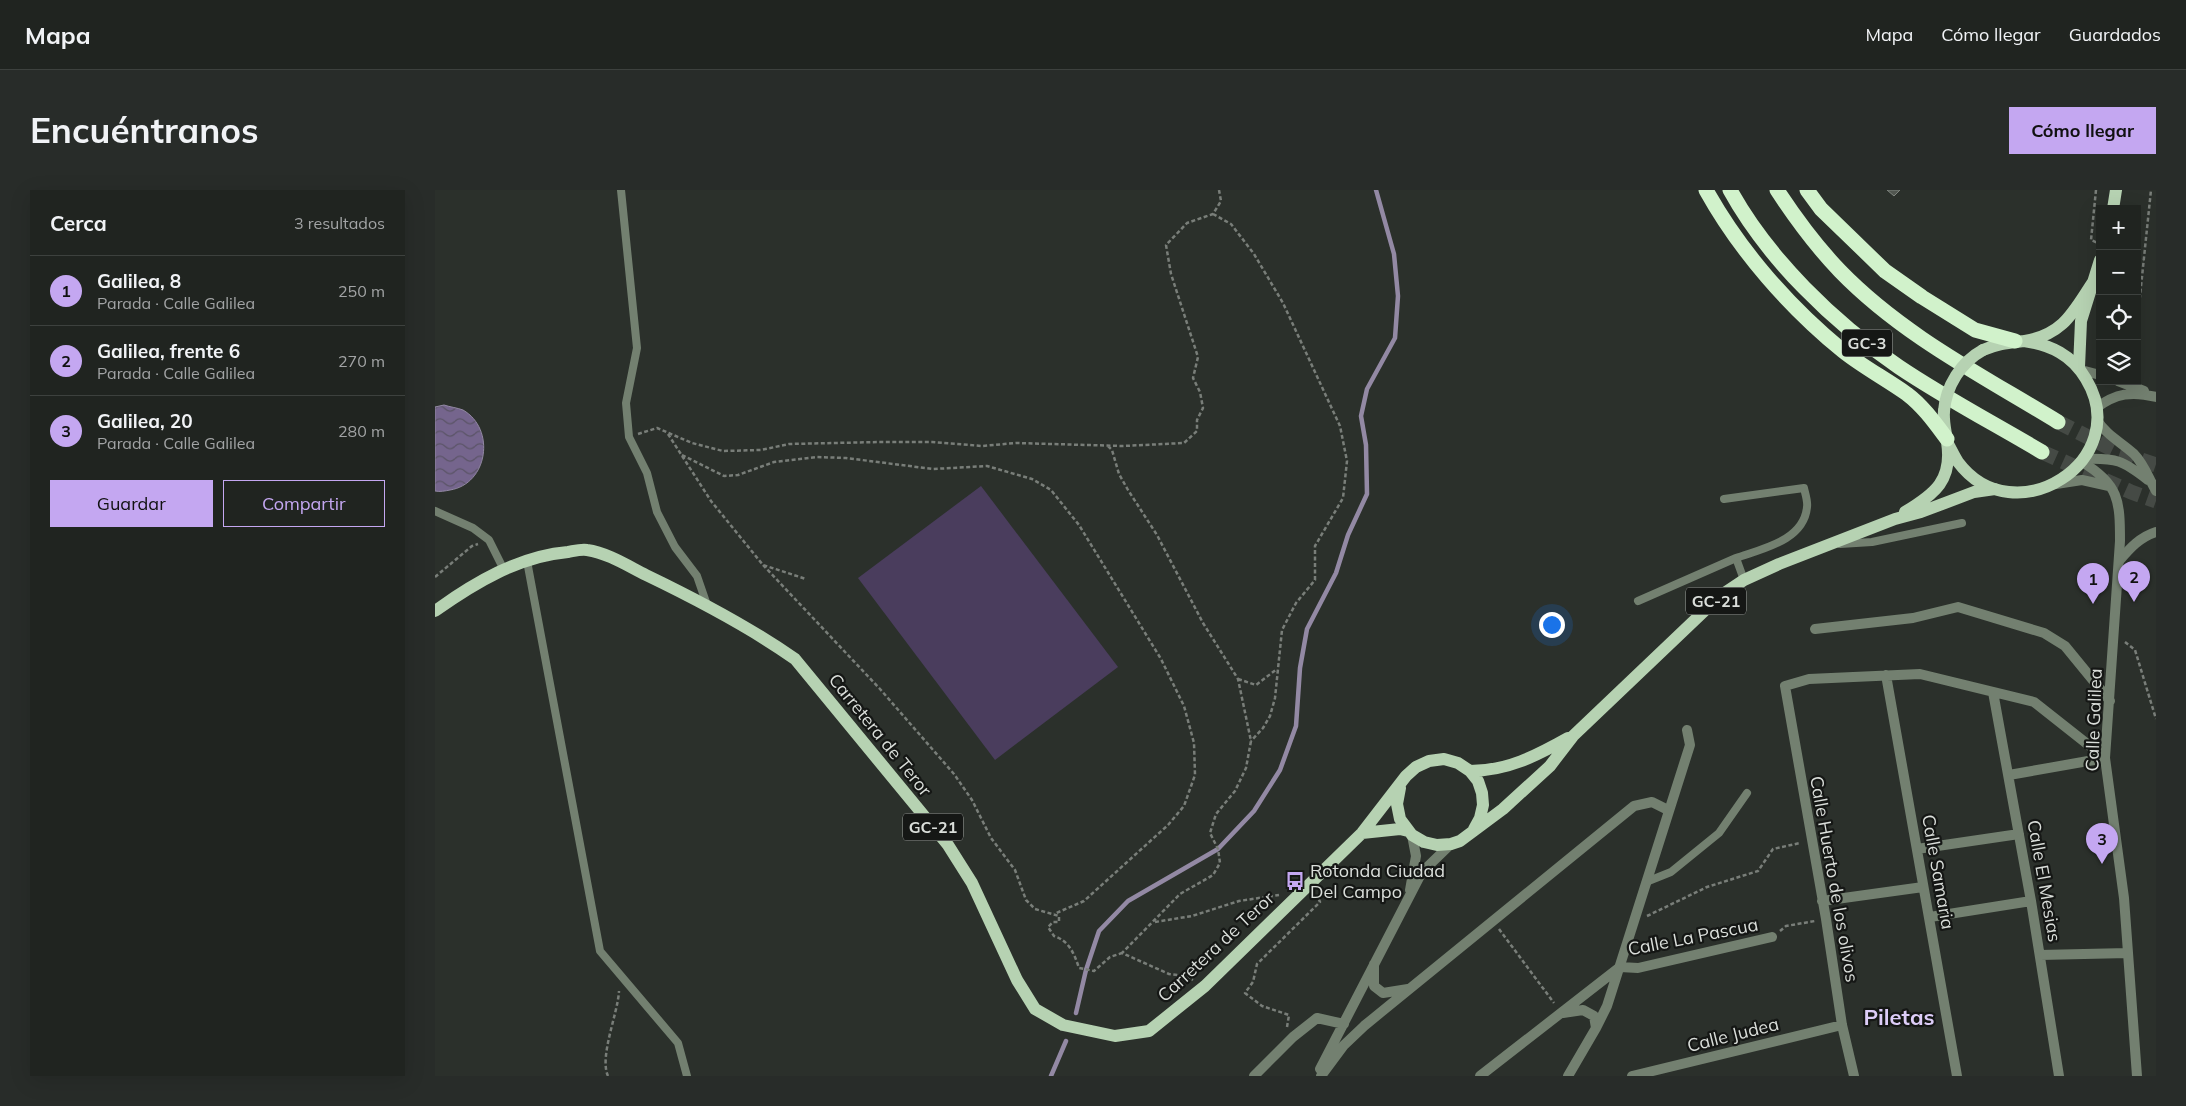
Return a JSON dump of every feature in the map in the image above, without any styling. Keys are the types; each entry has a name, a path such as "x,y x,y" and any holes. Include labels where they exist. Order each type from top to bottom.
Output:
{"highway":[{"path":"1706,190 1719,214 1753,260 1799,310 1844,352 1908,394 1920,406 1947,441"},
{"name":"GC-3","path":"1730,190 1766,242 1811,296 1859,337 1899,367 2042,452"},
{"name":"GC-3","path":"1777,190 1800,224 1840,271 1883,309 1923,340 2058,422"},
{"path":"1807,190 1821,210 1885,271 1922,298 1975,330 2020,341"}],"main road":[{"path":"2114,205 2116,190"},
{"name":"GC-21","path":"2080,369 2081,321 2096,273"},
{"name":"GC-21","path":"1895,519 1925,500 1940,484 1948,463 1947,441 1943,422 1945,401 1952,381 1964,364 1983,350 2001,342 2041,337 2060,328 2068,320 2093,282"},
{"name":"GC-21","path":"1947,441 1958,462 1974,478 1995,489 2015,493 2036,491 2056,484 2070,475 2083,460 2095,434 2097,414 2091,388 2080,369 2064,354 2043,344 2020,341"},
{"name":"GC-21","path":"1451,844 1460,840 1503,809 1550,766 1573,736 1720,596 1743,580 1828,544 1895,519 1921,512 1974,492 1995,489"},
{"name":"Carretera de Teror","path":"435,611 464,590 504,570 559,552 587,550 609,557 707,605 763,636 795,659 948,845 972,882 1017,980 1035,1009 1063,1025 1115,1036 1149,1031 1205,986 1362,833"},
{"name":"GC-21","path":"1362,833 1406,776 1416,767 1429,761 1444,759 1458,763 1470,771 1487,771 1531,759 1573,736"},
{"path":"1470,771 1478,781 1483,805 1481,818 1474,829"},
{"path":"1406,776 1399,790 1397,804 1400,819 1410,833"},
{"path":"1362,833 1400,829 1424,842 1437,845 1451,844"}],"street":[{"path":"2080,369 2096,374"},
{"path":"2128,385 2156,397"},
{"path":"2153,487 2141,462 2125,446 2106,433 2097,414 2105,401 2123,394 2141,394 2156,397"},
{"path":"2083,460 2119,460 2128,464 2153,487"},
{"name":"Calle Galilea","path":"2083,460 2103,477 2119,502 2120,509 2119,561 2105,758 2124,898 2137,1076"},
{"path":"2056,484 2082,480 2109,486"},
{"path":"2119,561 2133,545 2147,535 2156,532"},
{"path":"1815,629 1913,618 1958,607 2044,633 2065,646 2110,701"},
{"path":"1886,675 1920,674 2034,702 2105,758"},
{"name":"Calle Huerto de los olivos","path":"1854,1076 1842,1025 1826,919 1785,686 1809,679 1886,675"},
{"name":"Calle Samaria","path":"1886,675 1957,1076"},
{"name":"Calle El Mesias","path":"1993,692 2031,901 2059,1076"},
{"path":"1568,1076 1596,1028 1620,967 1690,745 1687,730"},
{"path":"2009,775 2105,758"},
{"path":"1321,1076 1345,1045 1408,989 1634,806 1652,802 1668,810"},
{"path":"1409,898 1416,856 1410,833"},
{"path":"1917,849 2019,834"},
{"path":"1317,1076 1373,963 1422,872 1451,844"},
{"path":"1822,901 1923,886"},
{"path":"1930,917 2031,901"},
{"name":"Calle La Pascua","path":"1620,967 1638,968 1772,937"},
{"path":"2040,955 2128,953"},
{"path":"1373,963 1374,986 1383,993 1408,989"},
{"path":"1480,1076 1620,967"},
{"path":"1562,1014 1583,1010 1594,1016 1596,1028"},
{"path":"1254,1076 1293,1037 1317,1018 1344,1024"},
{"name":"Calle Judea","path":"1632,1076 1842,1025"}],"lane":[{"path":"621,190 637,348 626,404 629,436 647,473 657,512 675,547 697,576 707,605"},
{"path":"1639,601 1736,558 1786,539 1802,523 1807,507 1804,488 1724,499"},
{"path":"435,511 473,528 489,540 504,570"},
{"path":"1828,544 1872,542 1962,523"},
{"path":"1736,558 1743,580"},
{"path":"527,561 600,951 678,1043 687,1076"},
{"path":"1647,882 1671,872 1719,833 1747,793"}],"path":[{"path":"629,436 657,428 692,443 723,451 761,450 789,444 879,442 932,442 982,446 1016,443 1184,444 1197,431 1197,420 1203,408 1200,392 1193,378 1198,357 1171,274 1166,245 1187,223 1213,214 1221,201 1219,190"},
{"path":"2096,190 2091,240 2096,242"},
{"path":"2140,295 2151,190"},
{"path":"1213,214 1231,224 1254,254 1283,302 1340,426 1347,461 1343,498 1315,546 1315,580 1296,603 1282,630 1275,698 1270,716 1251,742"},
{"path":"668,433 711,501 763,565 880,689 954,774 972,800 991,838 1015,870 1026,900 1035,910 1059,916 1059,922 1053,922 1048,927 1054,936 1063,939 1074,954 1079,968 1094,971 1110,957 1122,953 1180,894 1213,875 1220,863 1218,848 1209,833 1216,814 1235,791 1246,768 1251,742 1238,679 1203,623 1157,535 1119,474 1112,450 1107,445"},
{"path":"682,455 724,476 738,475 774,462 817,457 846,458 933,468 987,466 1032,479 1051,490 1057,497 1079,525 1161,659 1183,706 1195,743 1195,775 1184,806 1168,825 1084,901 1054,914"},
{"path":"435,577 472,546 489,540"},
{"path":"763,565 806,579"},
{"path":"2114,634 2135,650 2156,719"},
{"path":"1238,679 1256,685 1278,669"},
{"path":"1635,922 1707,887 1758,871 1773,849 1811,840"},
{"path":"1772,937 1786,926 1826,919"},
{"path":"1492,920 1562,1014"},
{"path":"1122,953 1169,974 1185,976 1205,986"},
{"path":"608,1076 606,1072 607,1044 618,1004 620,974"}],"shaded area":[{"path":"981,486 1118,667 995,760 858,578"}],"water":[{"path":"444,405 463,410 473,419 480,430 483,442 483,455 480,467 473,478 463,486 450,490 435,491 435,407"}],"building":[{"path":"1887,190 1900,190 1894,196"}],"waterway":[{"path":"1076,1013 1086,970 1099,931 1128,901 1218,849 1254,811 1280,770 1296,726 1300,668 1307,629 1336,573 1348,535 1367,494 1366,445 1361,416 1367,389 1395,338 1398,296 1394,254 1376,190"},
{"path":"1051,1076 1066,1041"}],"tunnel":[{"path":"2058,422 2118,452 2156,465"},
{"path":"2042,452 2131,492 2156,501"}],"place":[{"name":"Galilea, frente 6","path":"2134,602"},
{"name":"Galilea, 8","path":"2093,604"},
{"name":"Galilea, 20","path":"2102,864"},
{"name":"Rotonda Ciudad Del Campo","path":"1295,881"}],"district":[{"name":"Piletas","path":"1899,1017"}]}
